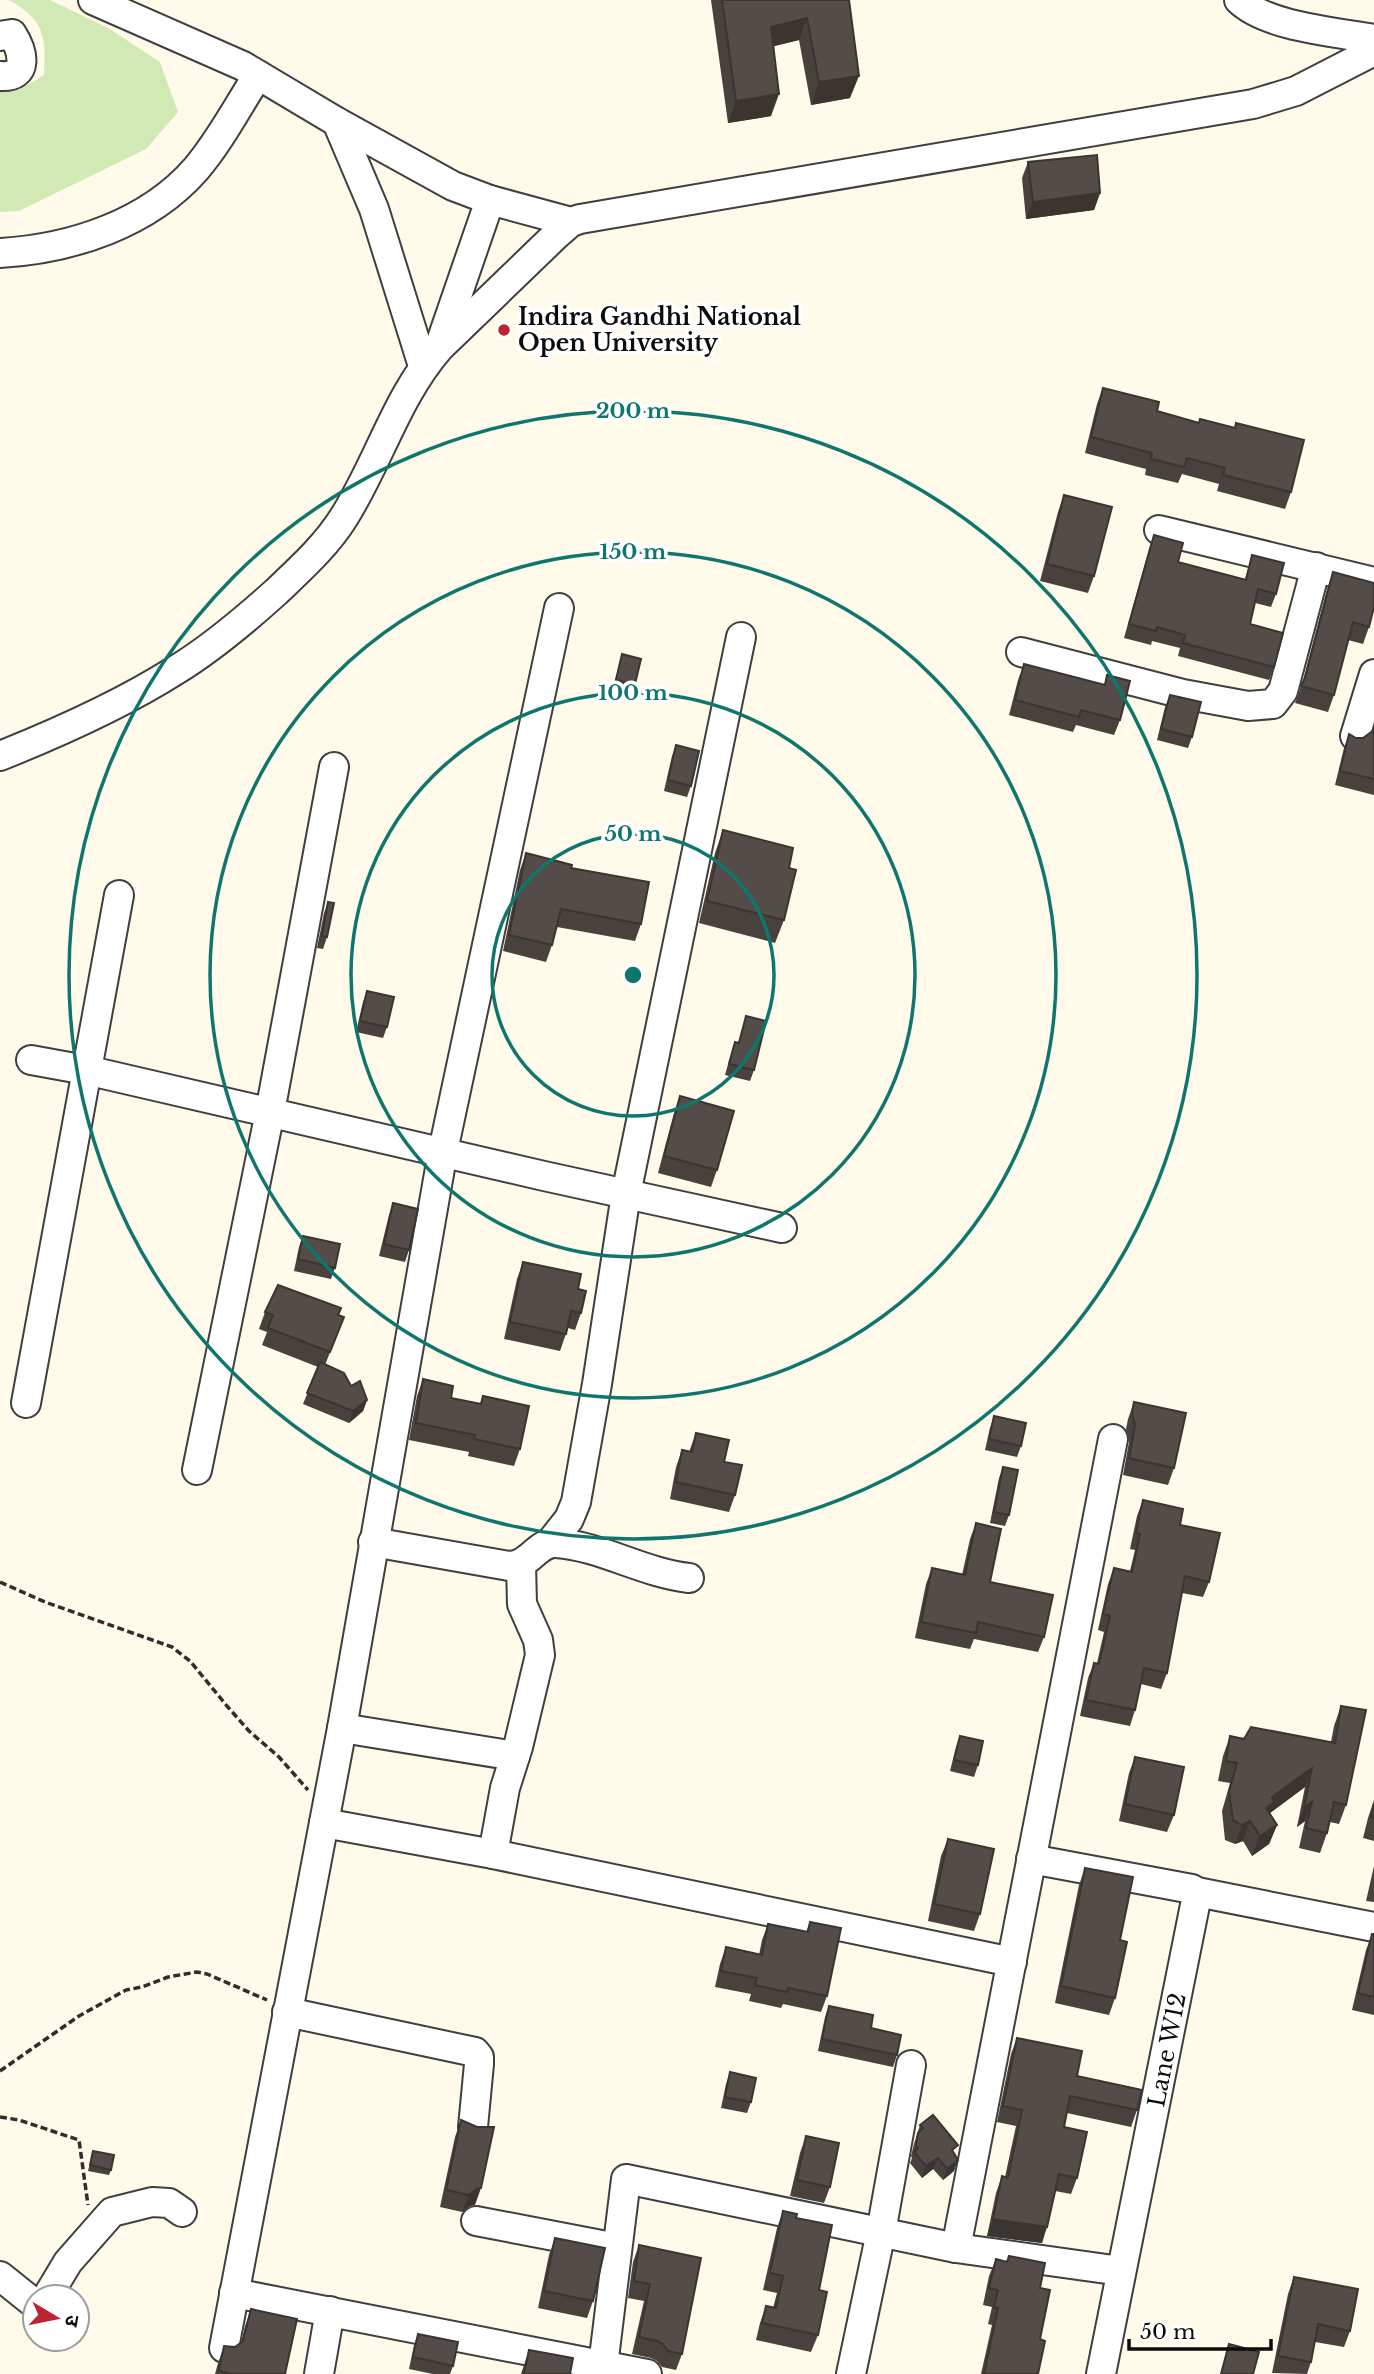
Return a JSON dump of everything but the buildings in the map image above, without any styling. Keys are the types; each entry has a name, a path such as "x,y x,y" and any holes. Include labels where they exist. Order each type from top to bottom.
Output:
{"street":[{"path":"93,0 258,75 453,186 490,200 571,222 1253,104 1296,91 1374,51"},
{"path":"1239,0 1247,8 1277,21 1374,39"},
{"path":"0,76 7,77 18,71 23,60 20,47 4,31"},
{"path":"0,253 25,251 107,230 135,217 169,195 197,168 258,75"},
{"path":"337,122 431,357"},
{"path":"431,357 490,200"},
{"path":"0,756 73,726 177,670 223,637 299,570 325,542 348,510 406,394 431,357 571,222"},
{"path":"1159,530 1374,582"},
{"path":"1021,652 1183,694 1248,706 1273,704 1283,691 1316,567"},
{"path":"224,2348 342,1728 443,1151 559,608"},
{"path":"550,1543 569,1519 576,1502 626,1194 741,637"},
{"path":"1355,736 1374,674"},
{"path":"197,1470 270,1112 334,767"},
{"path":"26,1403 119,895"},
{"path":"31,1060 86,1070 782,1228"},
{"path":"956,2248 1113,1439"},
{"path":"373,1542 502,1565 521,1564 543,1545 550,1543 591,1551 666,1576 689,1578"},
{"path":"494,1854 505,1788 540,1655 538,1640 522,1604 521,1564"},
{"path":"342,1728 515,1756"},
{"path":"325,1816 1012,1962"},
{"path":"1031,1859 1374,1927"},
{"name":"Lane W12","path":"1101,2374 1197,1892"},
{"path":"287,2012 475,2052 479,2057 479,2064 473,2127"},
{"path":"850,2374 881,2232 911,2065"},
{"path":"603,2366 626,2179 956,2248 1121,2271"},
{"path":"55,2283 68,2262 112,2212 152,2202 169,2203 182,2212"},
{"path":"477,2221 617,2248"},
{"path":"0,2276 21,2293"},
{"path":"234,2293 647,2374"},
{"path":"319,2374 330,2311"}],"path":[{"path":"0,1582 58,1607 172,1647 190,1661 234,1714 279,1757 325,1816"},
{"path":"0,2071 79,2016 112,1997 126,1990 197,1972 274,2003 287,2012"},
{"path":"0,2117 19,2120 79,2140 88,2204 99,2225"}],"green space":[{"path":"9,0 50,0 108,28 160,62 178,112 146,149 19,211 0,212 0,90 4,87 19,90 44,75 41,31 30,15"}],"place":[{"name":"Indira Gandhi National Open University","path":"504,330"}]}
